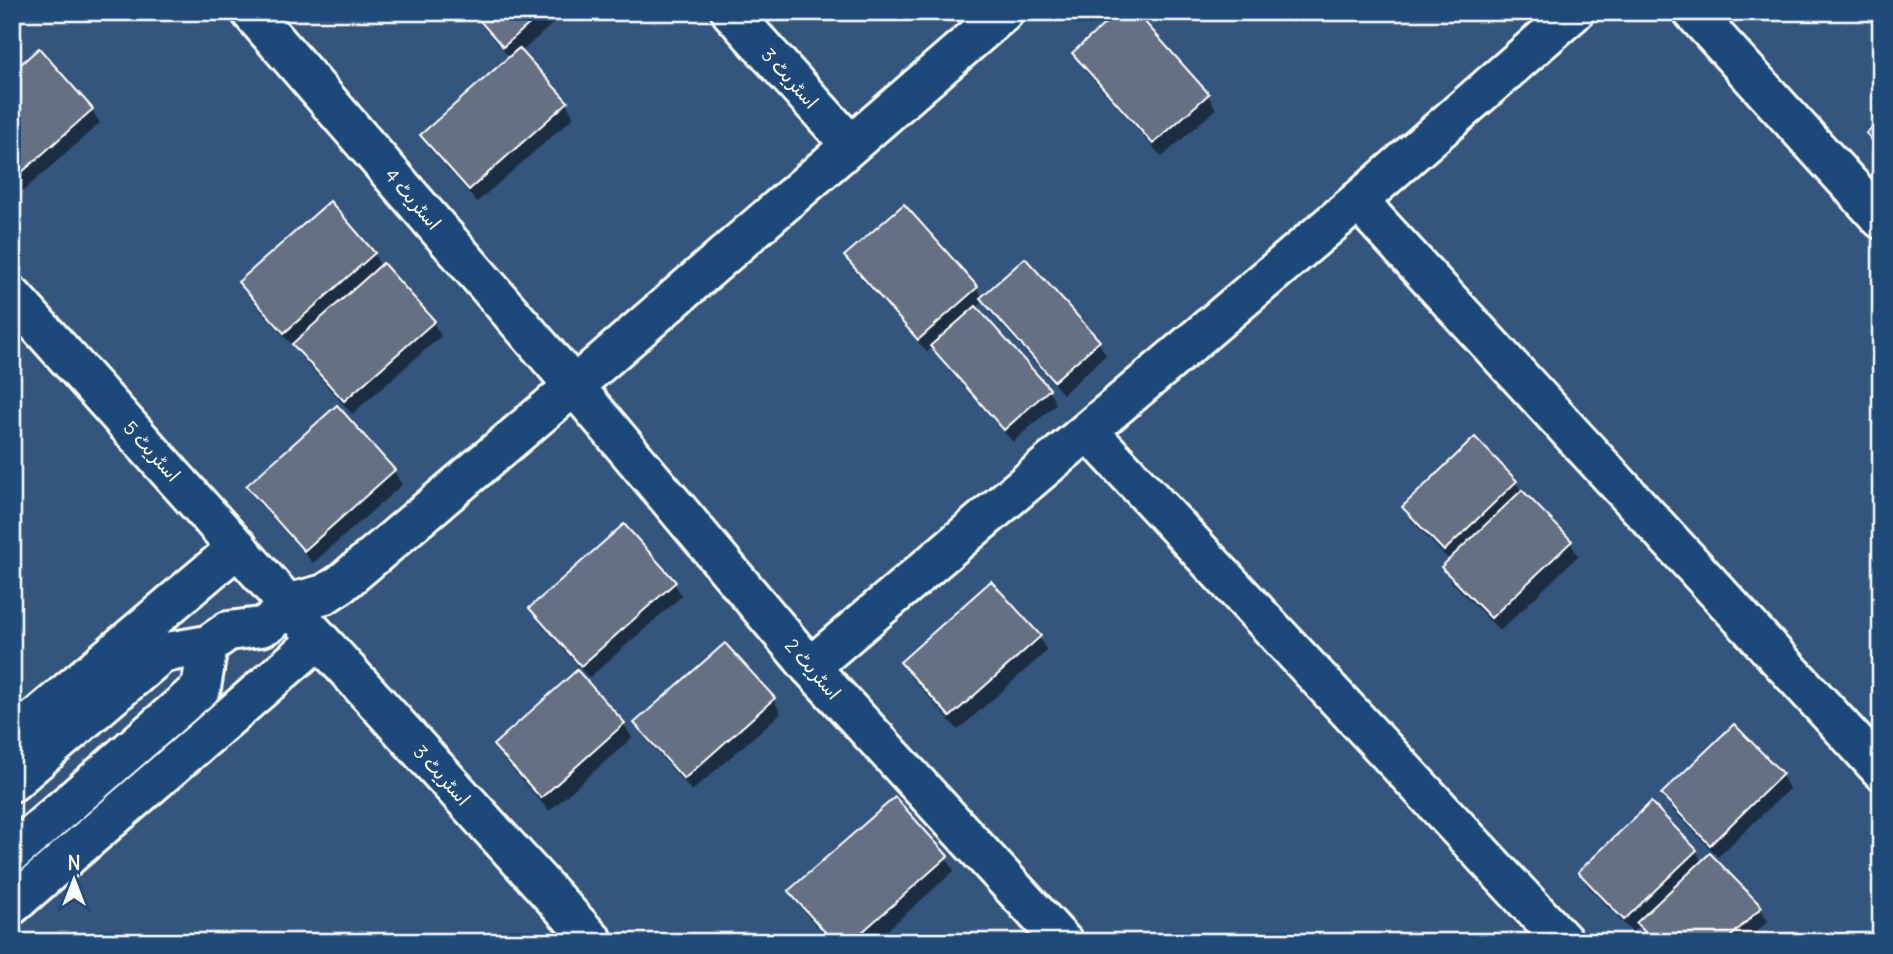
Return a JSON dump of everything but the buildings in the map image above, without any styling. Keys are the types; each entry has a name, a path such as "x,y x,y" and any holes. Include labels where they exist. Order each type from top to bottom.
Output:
{"street":[{"name":"اسٹریٹ 4","path":"251,12 574,386"},
{"name":"اسٹریٹ 3","path":"731,12 850,144"},
{"path":"12,782 162,653 208,645 228,631 261,627 298,601 325,594 342,583 574,386 1004,12"},
{"path":"810,667 1358,201 1574,12"},
{"path":"1693,12 1881,219"},
{"path":"1358,201 1881,770"},
{"name":"اسٹریٹ 5","path":"12,296 291,607"},
{"name":"اسٹریٹ 2","path":"574,386 810,667 1063,942"},
{"path":"1088,431 1564,942"},
{"path":"12,739 238,547"},
{"name":"اسٹریٹ 3","path":"291,607 594,942"},
{"path":"12,905 319,639"},
{"path":"12,853 201,688 208,645"}]}
